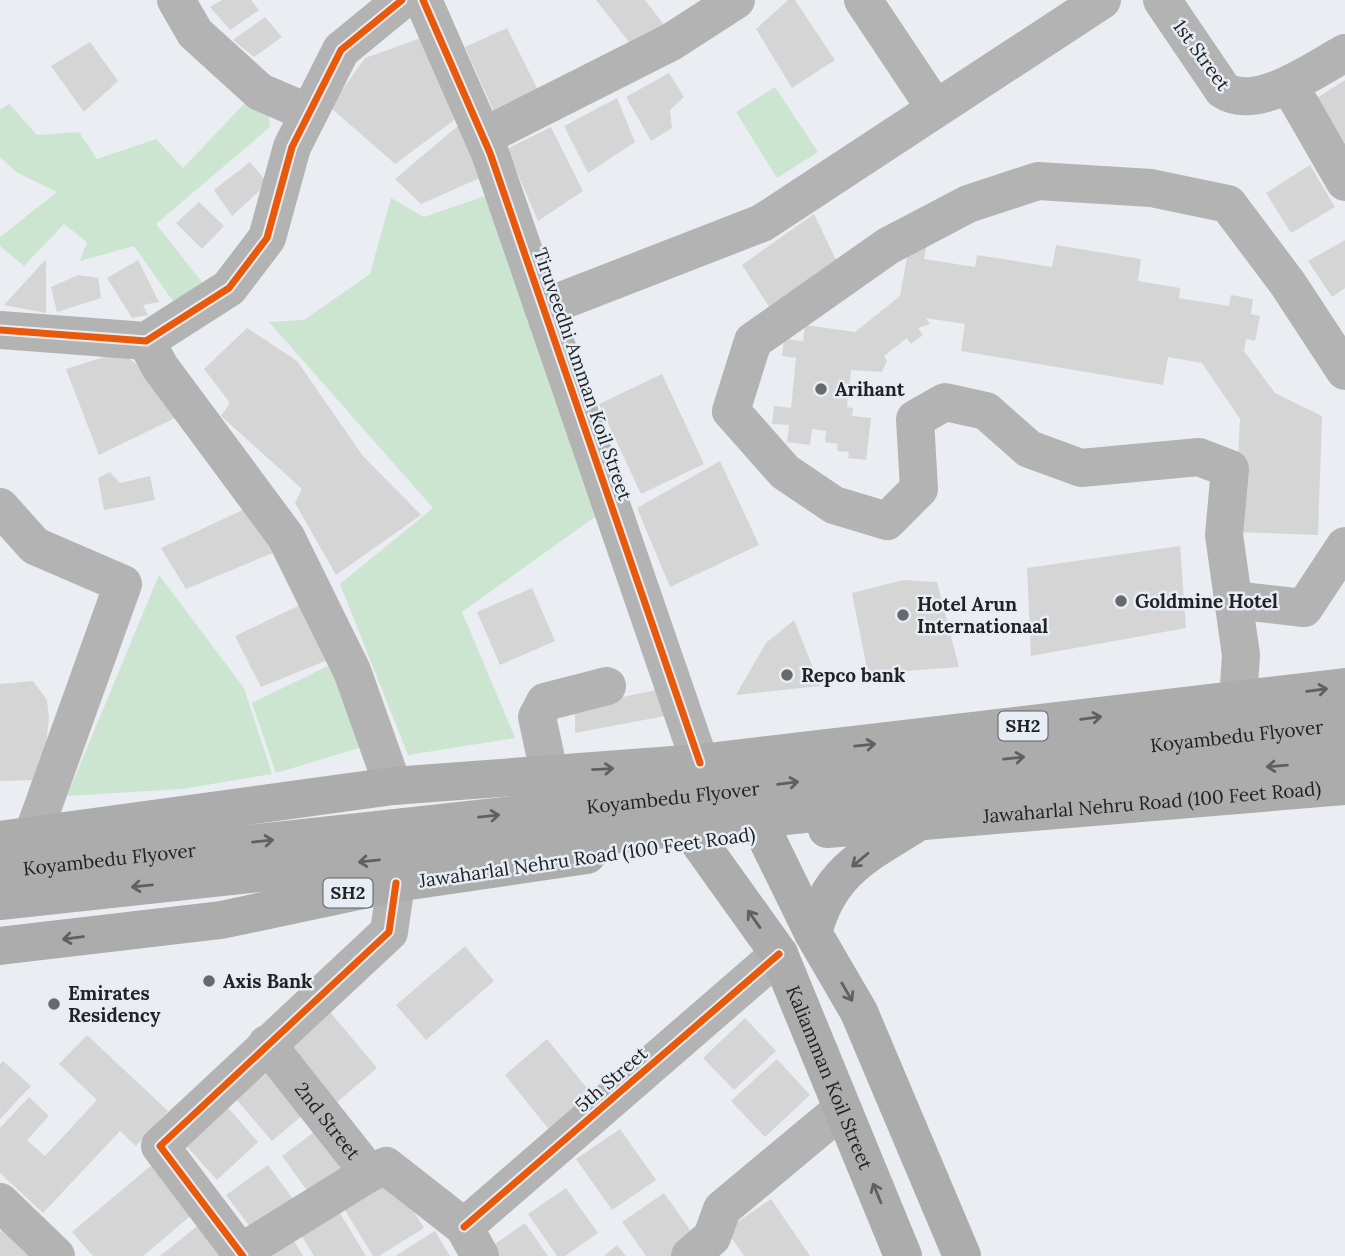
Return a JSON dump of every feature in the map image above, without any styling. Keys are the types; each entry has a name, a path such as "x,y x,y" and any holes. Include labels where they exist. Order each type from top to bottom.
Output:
{"main road":[{"name":"SH2","path":"16,839 219,808 393,786 549,772 700,763 1345,687"},
{"name":"Koyambedu Flyover","path":"0,871 1345,724"},
{"name":"Koyambedu Flyover","path":"0,901 1073,785 1345,760"},
{"name":"Jawaharlal Nehru Road (100 Feet Road)","path":"0,946 221,920 396,883 696,838 917,823 1345,786"},
{"path":"219,808 221,920"},
{"path":"813,933 821,902 858,859 917,823"},
{"path":"764,834 813,933 859,1012 962,1256"},
{"name":"Kaliamman Koil Street","path":"696,838 779,954 903,1256"}],"street":[{"path":"176,0 195,33 260,92 309,113"},
{"path":"0,330 146,341 229,288 267,238 292,147 341,50 402,0"},
{"name":"Tiruveedhi Amman Koil Street","path":"423,0 483,137 700,763"},
{"path":"863,0 935,108"},
{"path":"543,308 762,223 1102,0"},
{"name":"1st Street","path":"1162,0 1223,90 1243,98 1289,85 1345,53"},
{"path":"483,137 671,42 727,2"},
{"path":"1289,85 1345,181"},
{"path":"1238,700 1241,655 1224,535 1230,469 1199,457 1081,468 1029,449 986,411 945,402 915,419 919,489 887,521 834,505 785,472 731,411 753,341 888,246 968,204 1038,181 1151,188 1228,204 1288,284 1345,370"},
{"path":"146,341 160,367 204,428 231,458 286,537 352,671 393,786"},
{"path":"0,507 35,546 123,584 16,839"},
{"path":"1233,600 1304,608 1345,546"},
{"path":"549,772 537,717 545,702 607,686"},
{"path":"369,1173 242,1254 160,1146 389,932 396,883"},
{"name":"5th Street","path":"472,1241 779,954"},
{"name":"2nd Street","path":"267,1044 369,1173 386,1166 472,1241"},
{"path":"690,1256 712,1237 722,1209 842,1109"},
{"path":"0,1202 56,1256"}],"green space":[{"path":"264,83 270,127 156,224 205,286 175,304 134,246 80,261 87,242 64,224 24,266 0,246 0,237 57,192 16,172 0,157 0,110 9,104 37,135 79,132 97,159 156,139 183,168"},
{"path":"775,87 818,152 777,178 736,112"},
{"path":"491,194 606,509 462,612 515,738 408,755 340,584 433,508 269,322 304,320 370,274 391,198 424,217"},
{"path":"159,575 244,688 272,774 181,789 67,796"},
{"path":"338,661 372,744 276,773 252,703"}],"building":[{"path":"222,0 251,0 259,10 230,30 210,7"},
{"path":"596,0 645,0 665,26 629,42"},
{"path":"788,0 795,0 835,60 792,88 756,29"},
{"path":"265,17 282,37 254,57 233,40"},
{"path":"507,28 539,92 495,114 465,47"},
{"path":"421,38 457,118 395,164 330,107 365,58"},
{"path":"90,42 118,81 84,112 51,66"},
{"path":"669,73 684,97 670,110 672,128 651,141 626,97"},
{"path":"1345,80 1345,143 1317,98"},
{"path":"617,98 635,142 588,173 564,126"},
{"path":"459,125 480,178 421,204 395,179"},
{"path":"551,127 583,191 538,221 507,149"},
{"path":"250,162 268,183 232,216 214,190"},
{"path":"1310,165 1335,207 1291,233 1266,193"},
{"path":"199,202 224,226 202,249 176,223"},
{"path":"814,214 837,262 775,316 742,265"},
{"path":"1345,240 1345,288 1332,297 1308,261"},
{"name":"Arihant","path":"910,241 927,244 924,259 975,267 977,255 1052,267 1056,245 1141,259 1138,281 1180,288 1179,298 1229,306 1231,295 1253,299 1251,314 1260,316 1255,341 1246,339 1244,351 1275,393 1322,416 1318,535 1234,532 1240,419 1202,363 1168,357 1163,385 961,351 965,324 926,318 930,324 918,328 923,335 911,344 907,338 884,356 887,361 882,372 851,370 847,407 853,408 852,416 871,418 866,460 848,458 849,452 837,451 838,444 825,442 826,431 812,429 810,445 787,442 789,425 772,424 774,406 791,408 796,358 782,356 784,339 803,341 805,325 855,332 900,296"},
{"path":"46,259 46,313 4,305"},
{"path":"138,260 159,302 143,305 148,315 132,318 107,278"},
{"path":"78,275 98,278 101,298 57,312 51,287"},
{"path":"247,328 297,361 363,456 421,515 336,575 295,503 302,489 221,416 230,403 204,369"},
{"path":"120,352 146,371 175,418 99,455 66,369"},
{"path":"662,374 704,464 641,494 599,404"},
{"path":"720,461 759,545 670,587 637,508"},
{"path":"110,472 120,483 150,476 155,500 104,510 98,478"},
{"path":"260,502 287,547 186,589 161,548"},
{"path":"1180,546 1186,628 1031,656 1027,568"},
{"path":"903,580 937,582 959,667 868,674 852,593"},
{"path":"532,588 555,641 500,665 477,612"},
{"path":"302,604 335,657 261,687 235,636"},
{"path":"794,620 820,686 736,695 766,643"},
{"path":"33,681 47,700 49,717 46,747 34,780 0,781 0,684"},
{"path":"661,689 665,716 575,733 575,707"},
{"path":"465,946 494,981 426,1040 396,1005"},
{"path":"330,1012 377,1068 336,1103 290,1047"},
{"path":"745,1018 776,1051 734,1090 703,1058"},
{"path":"87,1035 168,1111 136,1146 120,1131 43,1213 0,1173 0,1128 29,1097 49,1116 27,1140 45,1156 97,1100 59,1064"},
{"path":"547,1039 594,1097 551,1132 505,1075"},
{"path":"777,1059 810,1095 765,1137 731,1101"},
{"path":"3,1061 31,1086 0,1119 0,1064"},
{"path":"267,1073 303,1115 272,1141 236,1099"},
{"path":"223,1102 258,1142 217,1180 181,1140"},
{"path":"321,1127 354,1170 314,1200 282,1156"},
{"path":"620,1129 656,1180 612,1210 576,1159"},
{"path":"160,1158 201,1207 143,1256 93,1256 72,1232"},
{"path":"268,1165 299,1207 258,1237 226,1195"},
{"path":"392,1177 424,1228 379,1256 373,1256 343,1207"},
{"path":"566,1188 598,1233 565,1256 557,1256 528,1214"},
{"path":"664,1193 698,1241 677,1256 646,1256 622,1222"},
{"path":"771,1199 810,1256 744,1256 726,1230"},
{"path":"335,1205 366,1256 314,1256 297,1228"},
{"path":"207,1218 235,1256 160,1256"},
{"path":"525,1223 548,1256 495,1256 489,1248"},
{"path":"7,1224 31,1256 0,1256 0,1232"},
{"path":"435,1231 450,1256 395,1256"},
{"path":"290,1234 303,1256 260,1256"},
{"path":"617,1245 626,1256 604,1256"}],"cycle path":[{"path":"0,330 146,341 229,288 267,238 292,147 341,50 402,0"},
{"path":"423,0 490,153 700,763"},
{"path":"243,1256 160,1146 389,932 396,883"},
{"path":"464,1227 779,954"}],"place":[{"name":"Arihant","path":"821,389"},
{"name":"Goldmine Hotel","path":"1121,601"},
{"name":"Hotel Arun Internationaal","path":"903,615"},
{"name":"Repco bank","path":"787,675"},
{"name":"Axis Bank","path":"209,981"},
{"name":"Emirates Residency","path":"54,1004"}]}
